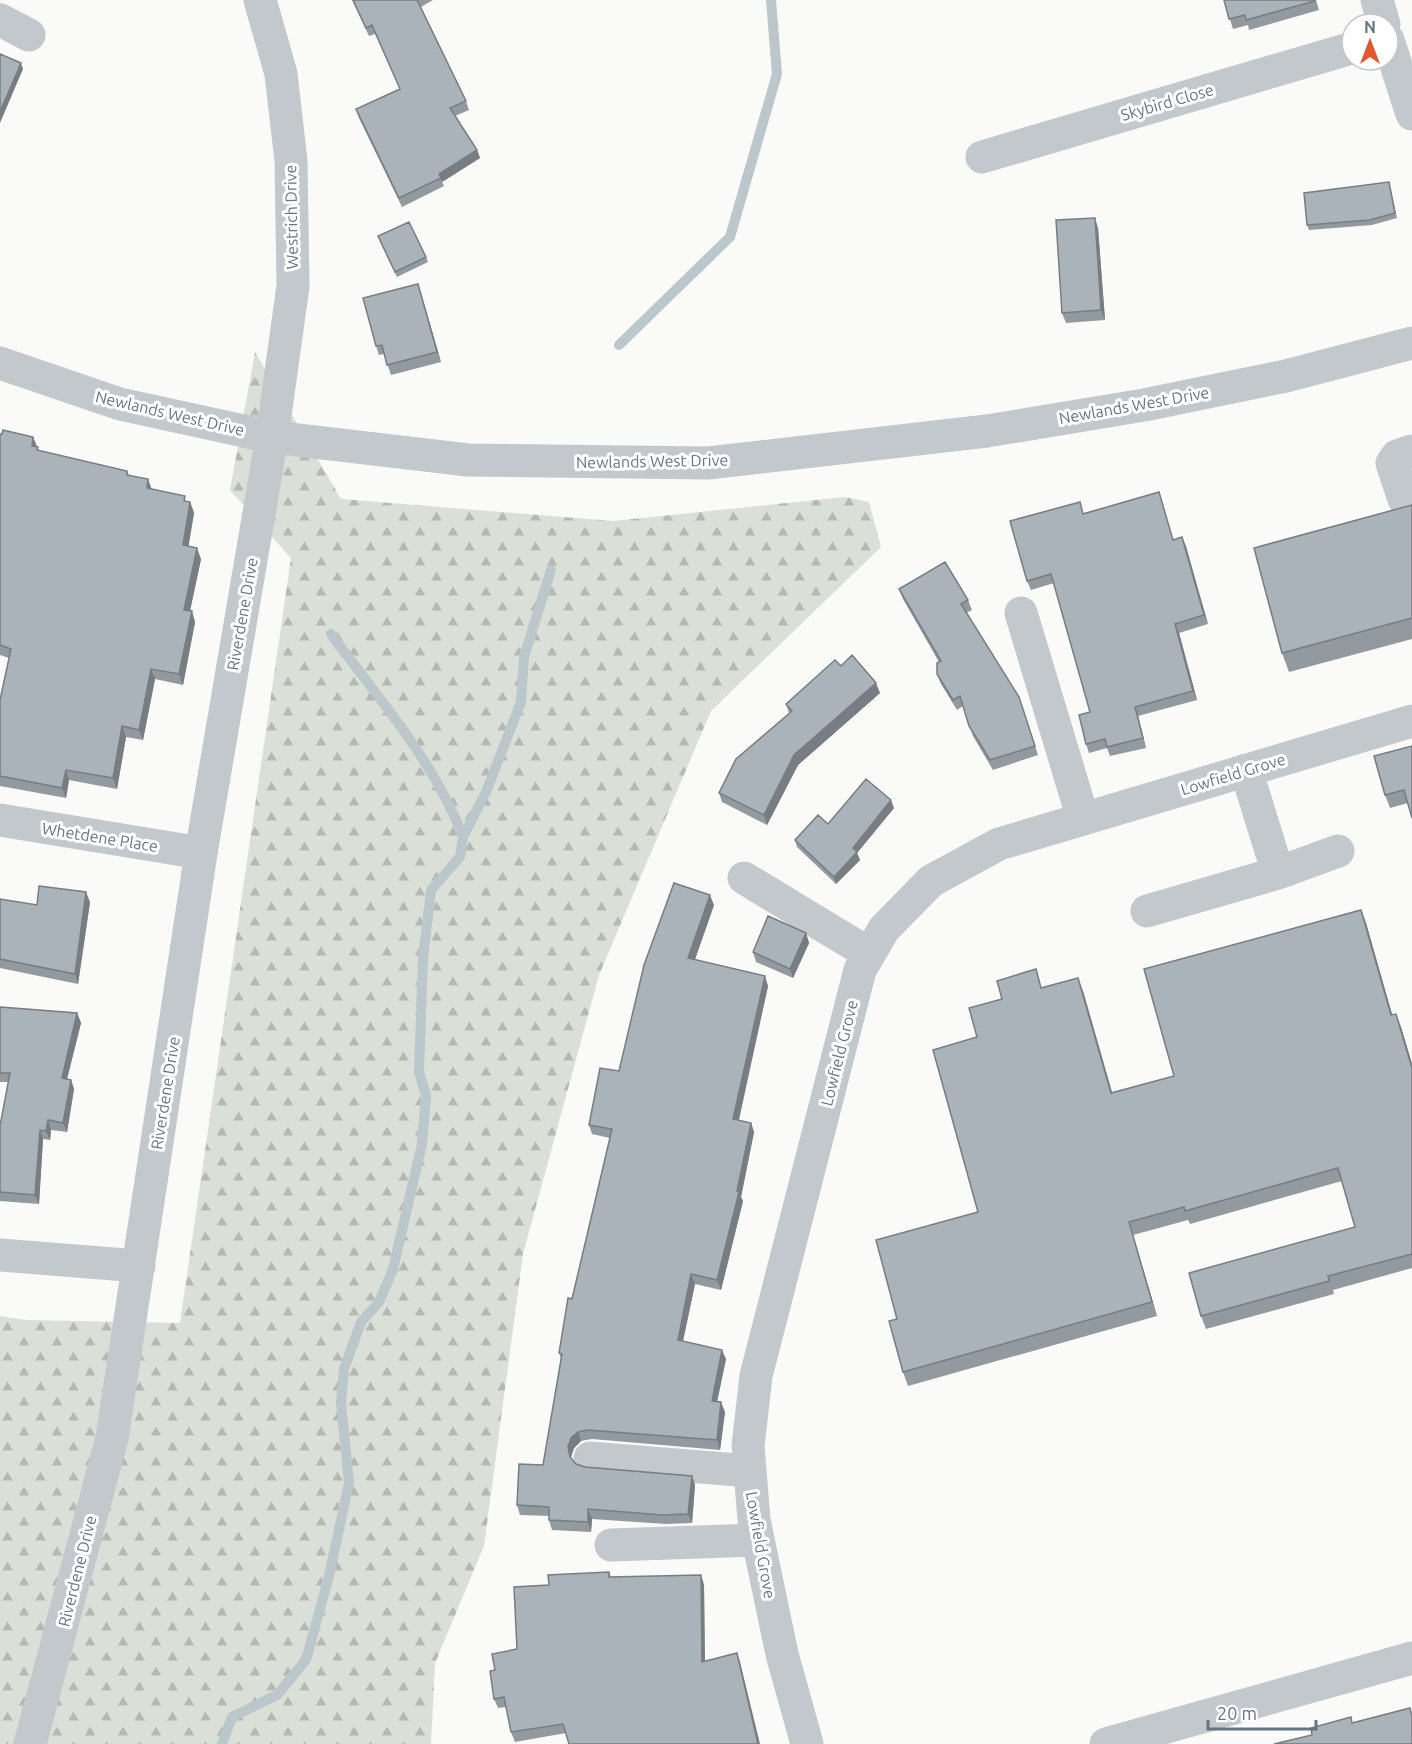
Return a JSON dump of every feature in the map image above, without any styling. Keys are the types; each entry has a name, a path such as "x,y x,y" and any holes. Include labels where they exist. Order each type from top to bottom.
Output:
{"street":[{"name":"Westrich Drive","path":"260,0 281,74 291,161 293,286 273,436"},
{"path":"0,20 29,35"},
{"name":"Skybird Close","path":"982,157 1340,52"},
{"path":"1399,72 1412,114"},
{"name":"Newlands West Drive","path":"0,363 120,404 273,436 468,460 708,463 987,431 1144,405 1286,376 1412,343"},
{"name":"Riverdene Drive","path":"30,1744 112,1438 201,853 273,436"},
{"path":"1412,451 1397,456 1392,463 1404,499 1412,501"},
{"path":"1021,613 1083,819"},
{"name":"Lowfield Grove","path":"807,1744 782,1653 758,1539 748,1446 756,1376 860,970 868,953 884,929 931,881 999,844 1412,721"},
{"path":"1246,770 1278,873"},
{"name":"Whetdene Place","path":"0,820 201,853"},
{"path":"1147,911 1278,873 1338,851"},
{"path":"744,878 868,953"},
{"path":"0,1255 139,1266"},
{"path":"590,1458 750,1471"},
{"path":"611,1545 758,1539"},
{"path":"1106,1744 1145,1739 1412,1658"}],"green space":[{"path":"255,352 341,499 613,521 845,497 869,502 881,547 711,711 599,975 523,1254 484,1546 435,1663 431,1744 0,1744 0,1316 26,1320 180,1323 291,558 230,490"}],"building":[{"path":"353,0 417,0 466,101 450,108 477,150 439,174 441,178 399,198 356,109 400,89 372,25 366,28"},
{"path":"1224,0 1315,1 1246,20 1245,15 1229,19"},
{"path":"0,54 21,63 0,112"},
{"path":"1389,182 1395,213 1370,220 1307,225 1304,193"},
{"path":"1095,218 1101,310 1062,313 1056,220"},
{"path":"409,222 426,257 395,272 378,236"},
{"path":"418,284 437,352 387,365 382,345 376,346 363,298"},
{"path":"3,430 33,437 32,446 38,447 37,450 127,471 127,475 148,479 147,488 185,496 184,501 190,502 183,545 197,548 184,610 192,611 179,674 151,669 139,730 122,726 113,778 66,770 62,788 0,776 0,700 11,649 0,645 0,434"},
{"path":"1159,492 1173,540 1182,537 1204,615 1175,624 1193,691 1135,707 1143,738 1107,747 1105,739 1086,744 1079,715 1090,712 1051,574 1027,581 1010,521 1080,502 1083,514"},
{"path":"1412,505 1412,618 1282,653 1254,548"},
{"path":"945,562 968,600 961,604 1019,697 1035,746 990,760 969,726 960,696 953,700 937,674 937,663 941,661 899,589"},
{"path":"852,655 876,683 794,755 764,815 719,793 736,759 792,711 786,704 835,660 841,666"},
{"path":"1412,746 1412,818 1404,790 1385,795 1374,756"},
{"path":"866,779 891,800 853,848 857,852 834,877 795,840 818,815 828,824"},
{"path":"674,883 710,895 688,958 765,976 733,1119 751,1123 737,1191 739,1192 717,1280 691,1274 678,1340 722,1350 712,1401 721,1402 717,1440 588,1430 578,1432 571,1438 568,1447 570,1457 576,1464 585,1467 692,1476 688,1514 662,1515 588,1509 588,1522 549,1520 549,1507 517,1505 519,1464 543,1465 562,1354 559,1353 568,1298 572,1299 612,1129 589,1125 600,1068 619,1071 644,965"},
{"path":"39,886 86,892 75,974 0,959 0,899 37,905"},
{"path":"1361,910 1391,1015 1396,1014 1412,1068 1412,1254 1328,1276 1329,1281 1201,1316 1189,1273 1355,1227 1338,1168 1185,1211 1184,1207 1129,1222 1152,1302 903,1372 889,1321 897,1319 876,1240 978,1212 933,1050 977,1037 969,1008 1002,999 997,981 1036,969 1041,988 1078,978 1111,1093 1174,1076 1144,969"},
{"path":"768,916 806,933 790,969 753,952"},
{"path":"0,1007 77,1013 62,1078 71,1080 63,1123 48,1120 46,1131 40,1130 35,1195 0,1192 0,1126 10,1073 0,1073"},
{"path":"609,1572 609,1577 701,1575 702,1662 737,1653 758,1744 569,1744 563,1724 511,1732 504,1697 494,1699 490,1671 495,1670 492,1654 517,1649 514,1587 549,1585 548,1575"},
{"path":"1410,1708 1412,1744 1274,1744 1312,1735 1311,1728 1351,1717 1352,1723"}],"waterway":[{"path":"619,345 730,237 777,74 771,0"},
{"path":"222,1744 232,1717 277,1695 306,1660 329,1576 349,1483 341,1403 344,1369 361,1322 379,1302 393,1269 422,1144 426,1096 419,1072 423,958 431,890 460,857 463,837 486,792 521,702 524,657 551,570"},
{"path":"331,634 421,757 451,809 463,837"}]}
